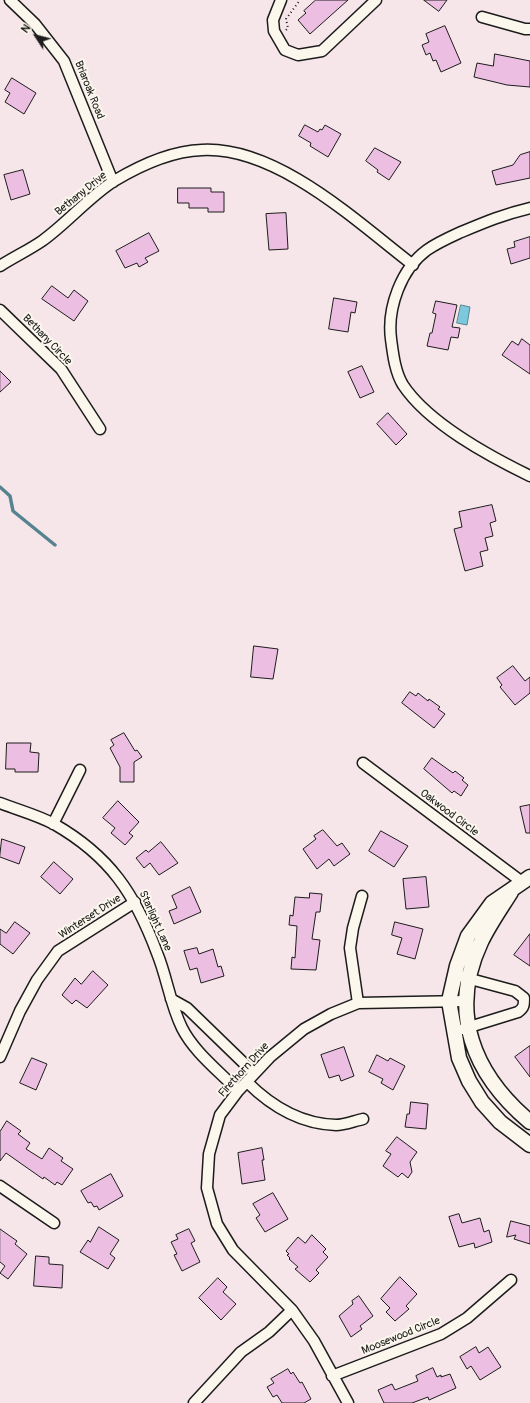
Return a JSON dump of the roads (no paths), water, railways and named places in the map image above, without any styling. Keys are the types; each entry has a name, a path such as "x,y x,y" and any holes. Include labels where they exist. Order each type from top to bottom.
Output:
{"street":[{"name":"Briaroak Road","path":"10,0 35,24 64,61 114,182"},
{"path":"281,0 273,20 276,39 285,50 291,54 298,55 322,50 376,0"},
{"path":"482,17 525,29 530,29"},
{"name":"Bethany Drive","path":"0,266 41,242 114,182 146,166 178,154 202,150 226,152 267,163 310,186 413,265"},
{"path":"530,208 501,215 440,242 426,250 403,280 393,302 390,326 395,365 403,384 423,409 448,428 504,463 530,476"},
{"name":"Bethany Circle","path":"0,310 61,369 100,429"},
{"name":"Oakwood Circle","path":"363,763 522,882"},
{"path":"53,824 80,770"},
{"name":"Starlight Lane","path":"0,804 53,824 90,848 114,872 135,902 158,954 171,999 182,1028 192,1045 238,1091"},
{"path":"522,882 492,903 468,936 455,975 450,1001 453,1032 459,1058 469,1081 482,1102 500,1122 530,1145"},
{"path":"522,882 481,940 472,964 467,1001 468,1028 472,1044 490,1080 501,1094 530,1122"},
{"path":"358,1003 350,948 353,928 362,896"},
{"name":"Winterset Drive","path":"0,1057 20,1012 37,980 58,951 135,902"},
{"path":"453,1032 518,1012 523,1009 524,1004 524,998 515,990 455,975"},
{"path":"171,999 187,1008 254,1074"},
{"name":"Firethorn Drive","path":"348,1403 314,1341 292,1310 233,1250 217,1224 208,1188 209,1154 220,1115 238,1091 270,1057 304,1029 331,1014 358,1003 467,1001"},
{"path":"247,1082 258,1093 281,1110 306,1121 337,1125 363,1119"},
{"path":"0,1186 54,1223"},
{"name":"Moosewood Circle","path":"332,1376 441,1334 466,1318 511,1280"},
{"path":"194,1403 241,1352 269,1332 292,1310"}],"water":[{"path":"461,305 470,307 467,325 457,323"}],"waterway":[{"path":"0,487 10,496 13,511 55,545"}]}
